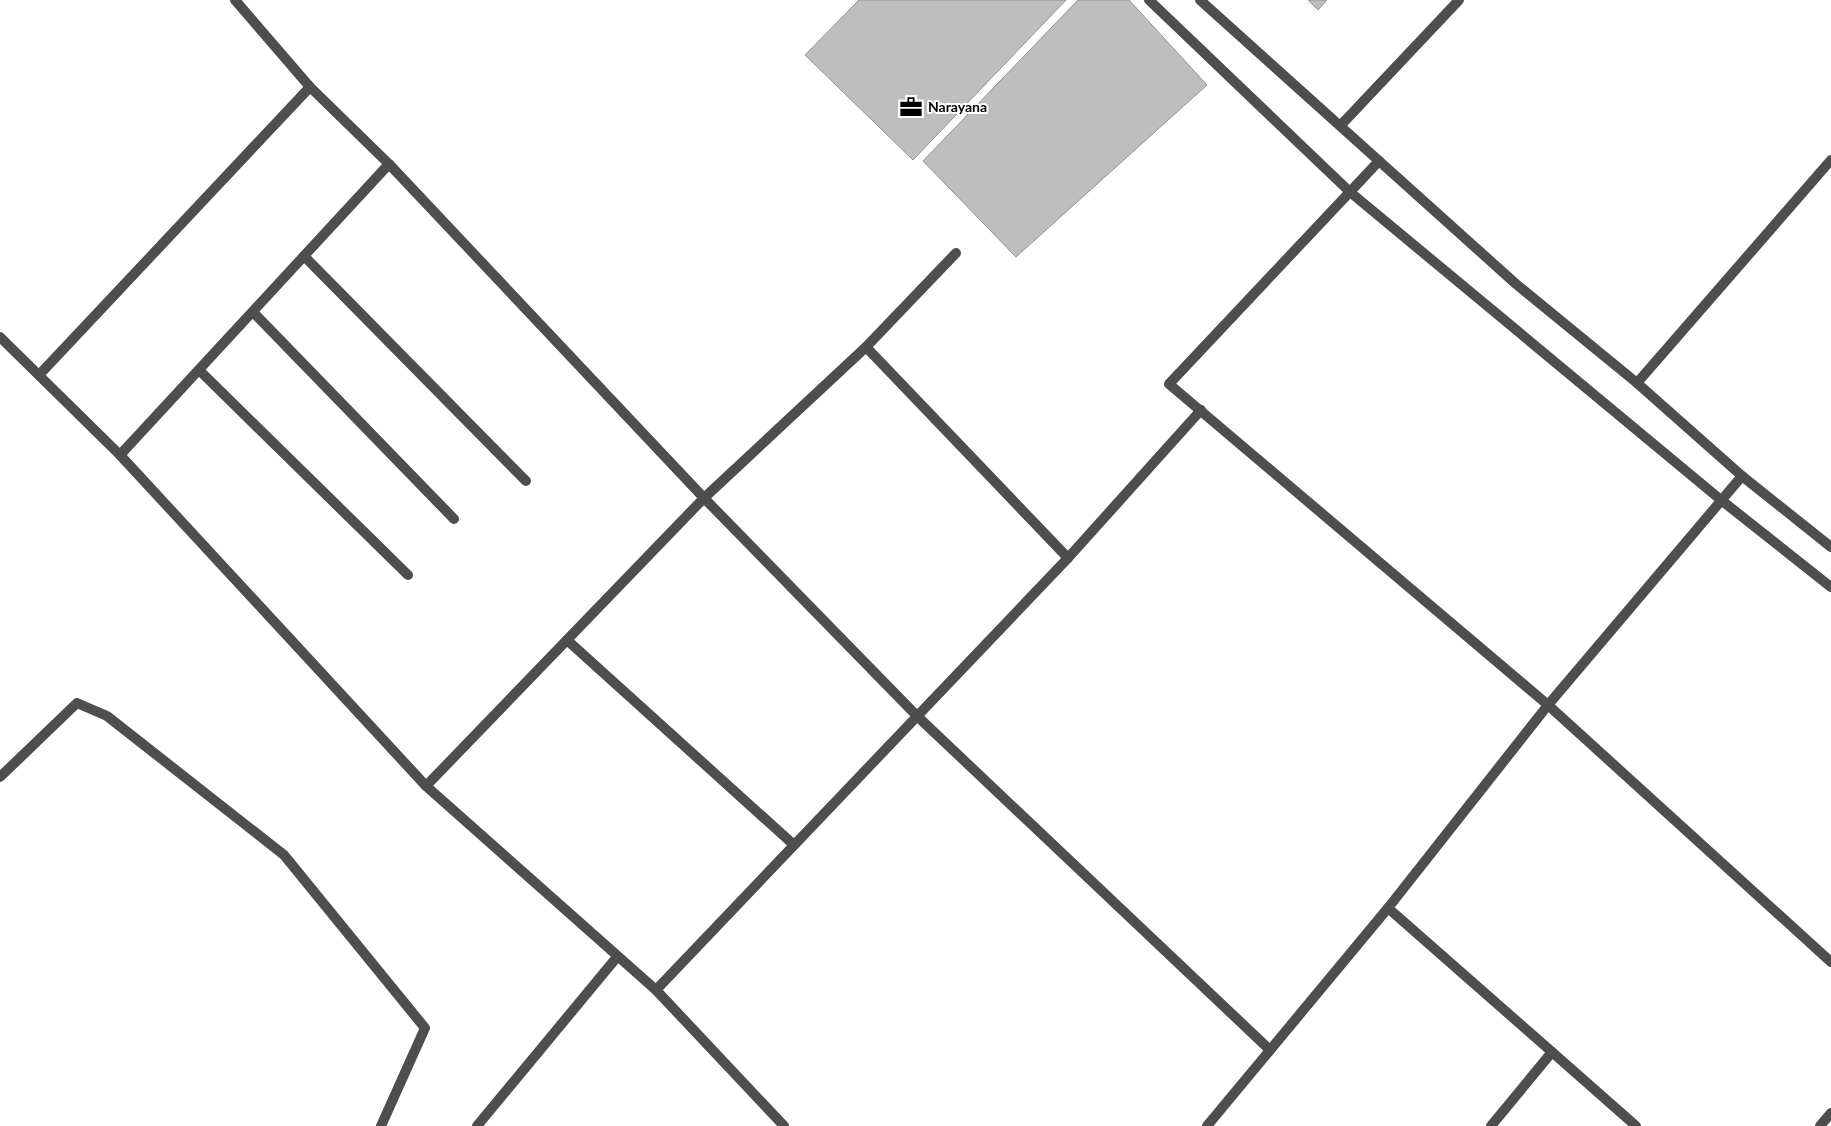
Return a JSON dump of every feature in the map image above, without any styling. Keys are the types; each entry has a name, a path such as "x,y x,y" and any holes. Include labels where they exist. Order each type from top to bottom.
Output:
{"street":[{"path":"235,0 310,86 389,164 704,498 917,716 1270,1050"},
{"path":"1149,0 1350,192 1722,500 1831,587"},
{"path":"1200,0 1516,284 1637,383 1742,476 1831,547"},
{"path":"1341,125 1460,0"},
{"path":"40,374 310,86"},
{"path":"1637,383 1831,160"},
{"path":"1380,161 1169,384 1548,705 1831,962"},
{"path":"120,455 389,164"},
{"path":"426,786 704,498 866,347 956,252"},
{"path":"304,256 526,481"},
{"path":"253,312 454,519"},
{"path":"0,336 120,455 426,786 656,990 784,1126"},
{"path":"866,347 1068,558"},
{"path":"199,370 408,576"},
{"path":"656,990 1068,558 1201,410"},
{"path":"1207,1126 1388,908 1548,705 1742,476"},
{"path":"567,640 794,845"},
{"path":"0,777 77,703 107,716 284,855 424,1028 381,1126"},
{"path":"1388,908 1636,1126"},
{"path":"477,1126 617,957"},
{"path":"1491,1126 1552,1052"},
{"path":"1820,1126 1831,1113"}],"building":[{"name":"Narayana","path":"859,0 1066,0 913,160 805,55"},
{"path":"1078,0 1129,0 1207,85 1016,257 923,161"},
{"path":"1308,0 1327,0 1318,10"}],"place":[{"name":"Narayana","path":"911,107"}]}
